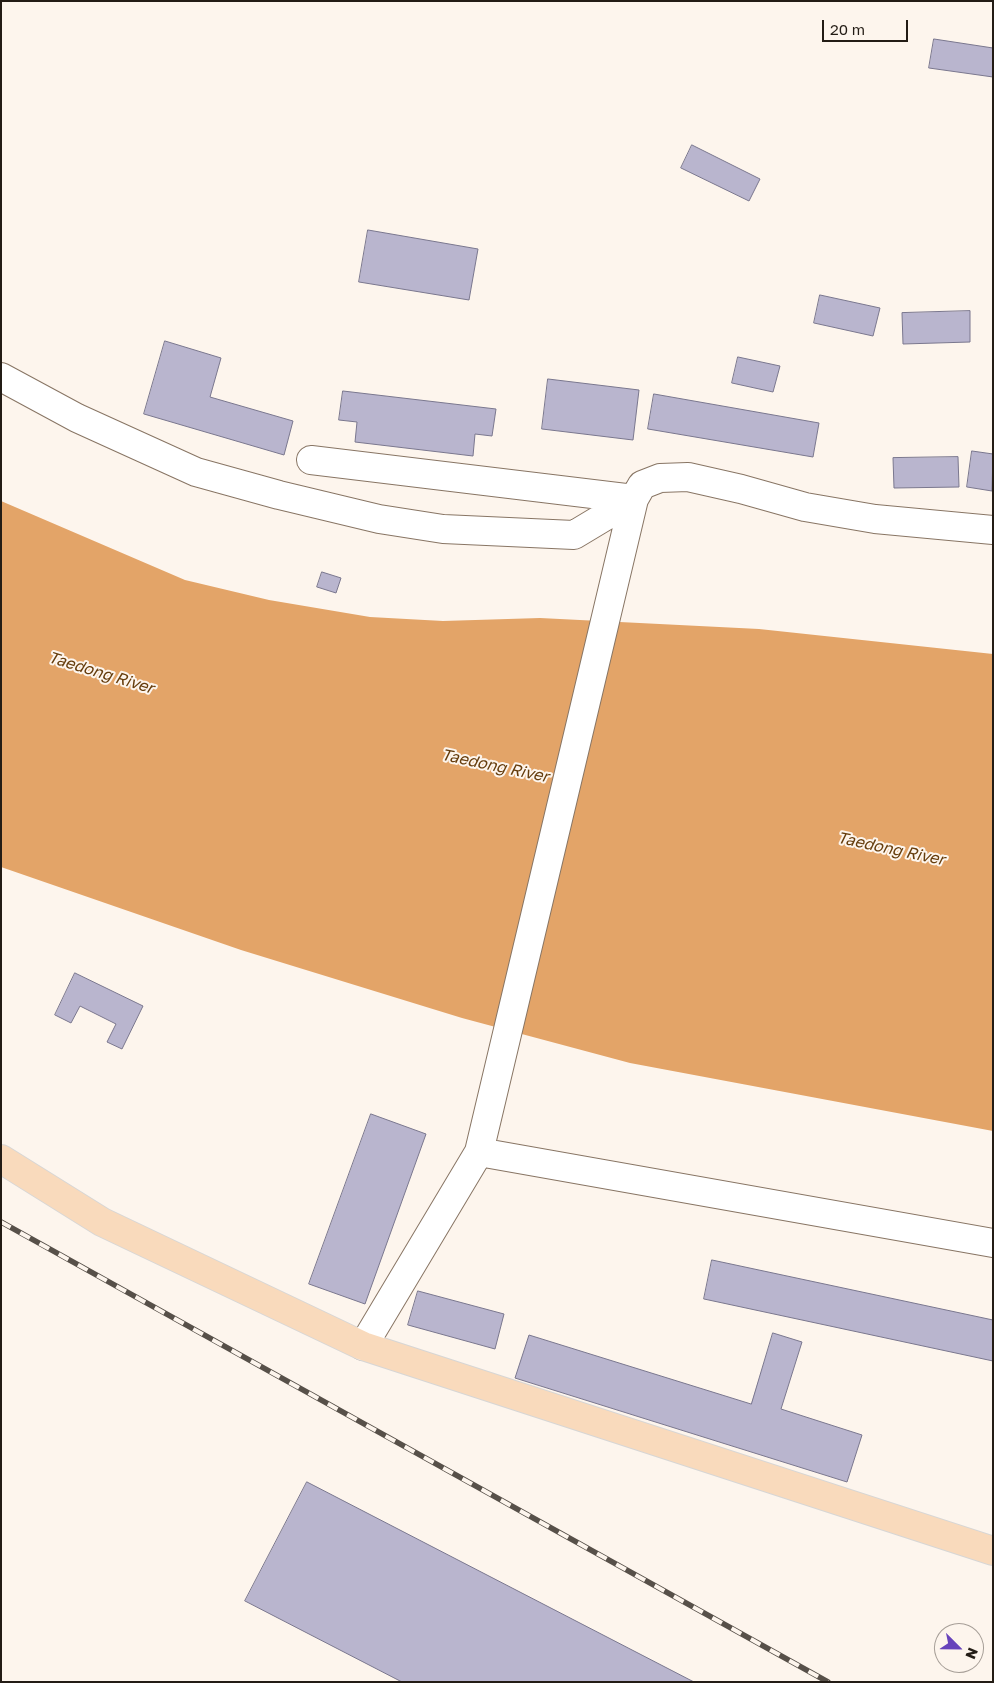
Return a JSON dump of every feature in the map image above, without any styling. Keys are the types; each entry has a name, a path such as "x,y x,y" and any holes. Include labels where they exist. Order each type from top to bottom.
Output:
{"main road":[{"path":"1,1159 102,1222 363,1346 993,1551"}],"street":[{"path":"1,377 76,418 196,472 380,519 443,529 574,535 632,508"},
{"path":"311,460 632,508"},
{"path":"363,1346 479,1152 632,508 642,485 660,478 688,477 741,489 805,508 875,519 993,530"},
{"path":"479,1152 993,1243"}],"water":[{"name":"Taedong River","path":"1,501 185,580 269,600 370,617 443,621 540,618 759,629 993,654 993,1131 630,1063 462,1018 241,950 1,867"}],"building":[{"path":"934,39 993,48 993,77 929,68"},
{"path":"692,145 760,179 749,201 681,168"},
{"path":"368,230 478,249 469,300 359,282"},
{"path":"820,295 880,308 873,336 814,323"},
{"path":"970,311 970,342 903,344 902,313"},
{"path":"165,341 221,358 210,397 293,421 284,455 144,414"},
{"path":"738,357 780,366 773,392 732,383"},
{"path":"548,379 639,390 633,440 542,429"},
{"path":"343,391 496,409 492,436 475,434 473,456 355,442 357,422 339,420"},
{"path":"654,394 819,423 813,457 648,429"},
{"path":"972,451 993,454 992,491 967,487"},
{"path":"958,457 959,487 894,488 893,458"},
{"path":"322,572 341,578 336,593 317,587"},
{"path":"75,973 143,1006 122,1049 107,1042 116,1024 80,1006 71,1023 55,1015"},
{"path":"371,1114 426,1134 365,1304 309,1284"},
{"path":"712,1260 993,1320 993,1361 704,1299"},
{"path":"418,1291 504,1314 495,1349 408,1325"},
{"path":"773,1333 802,1342 781,1409 862,1435 847,1482 515,1378 529,1335 751,1404"},
{"path":"307,1482 694,1682 402,1682 245,1601"}],"railway":[{"path":"1,1222 828,1682"}]}
